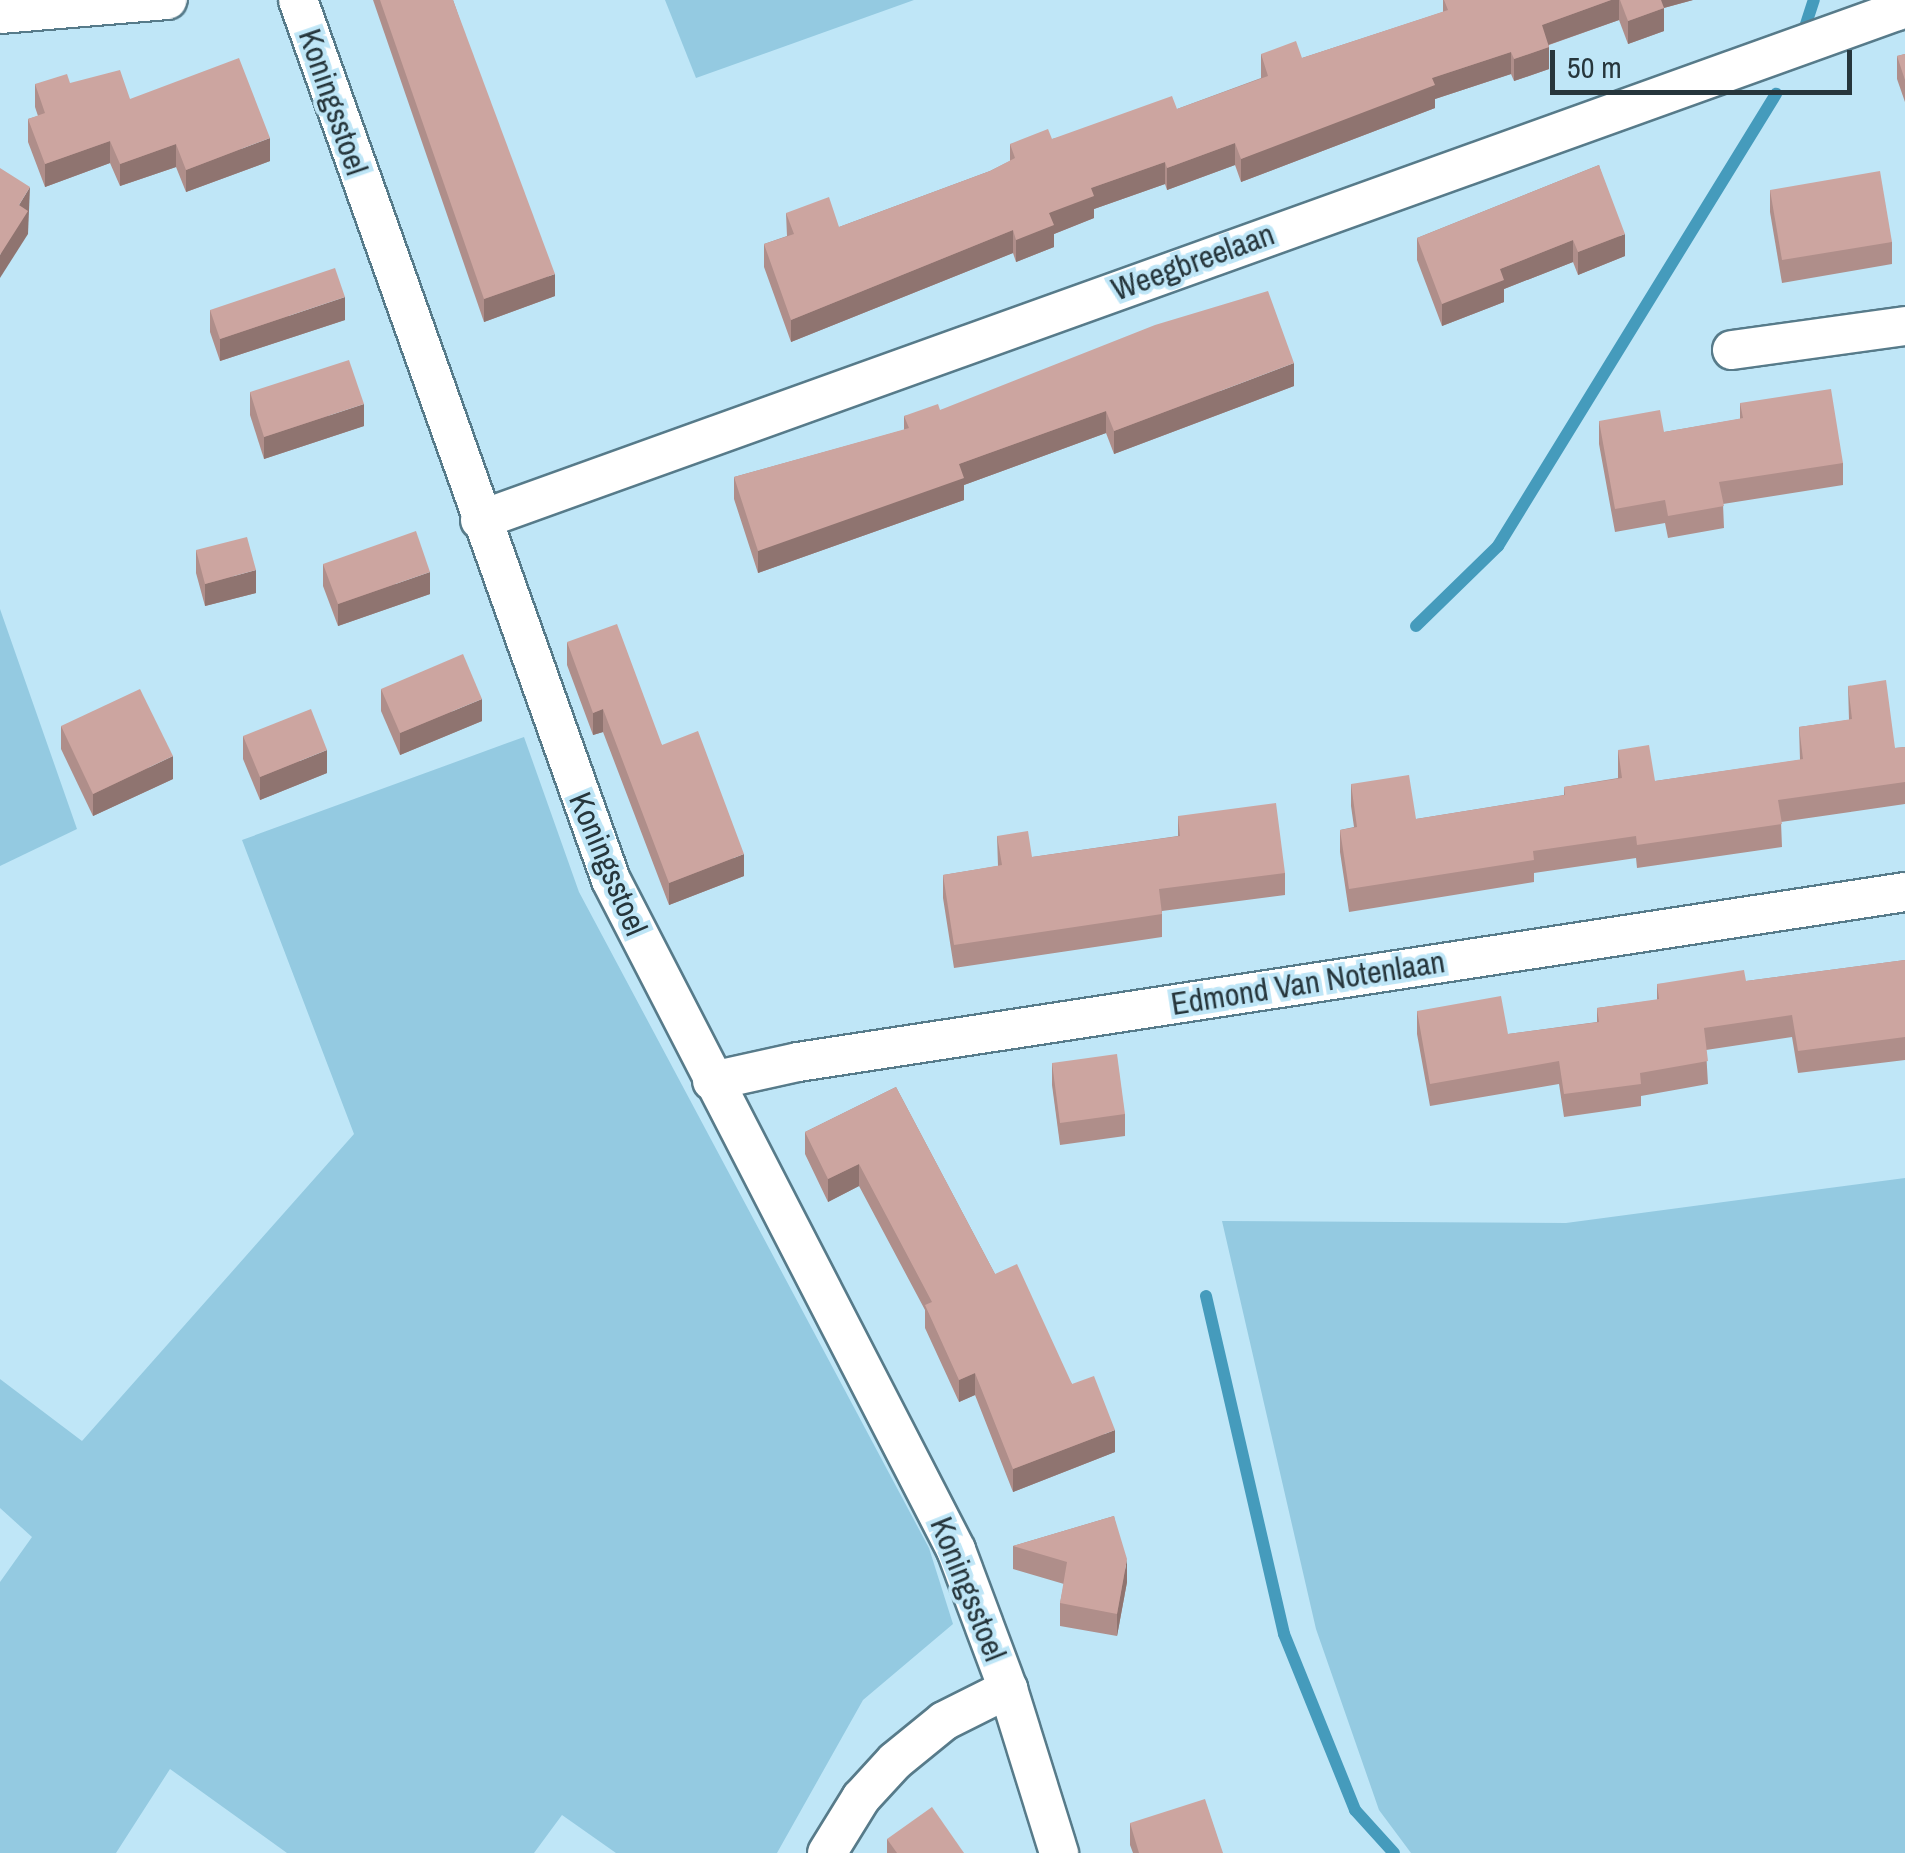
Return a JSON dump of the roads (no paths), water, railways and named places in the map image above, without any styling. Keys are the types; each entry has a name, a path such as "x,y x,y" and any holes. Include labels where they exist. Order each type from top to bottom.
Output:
{"street":[{"path":"0,14 167,0"},
{"name":"Koningsstoel","path":"298,0 610,880 956,1550 1008,1689 1058,1853"},
{"name":"Weegbreelaan","path":"480,520 1897,12 1900,0"},
{"path":"1732,350 1905,326"},
{"name":"Edmond Van Notenlaan","path":"712,1080 1905,892"},
{"name":"Koningsstoel","path":"827,1853 861,1798 894,1760 944,1721 1008,1689"}],"waterway":[{"path":"1806,24 1814,0"},
{"path":"1416,626 1498,546 1776,94"},
{"path":"1206,1296 1284,1634 1355,1810 1394,1853"}]}
